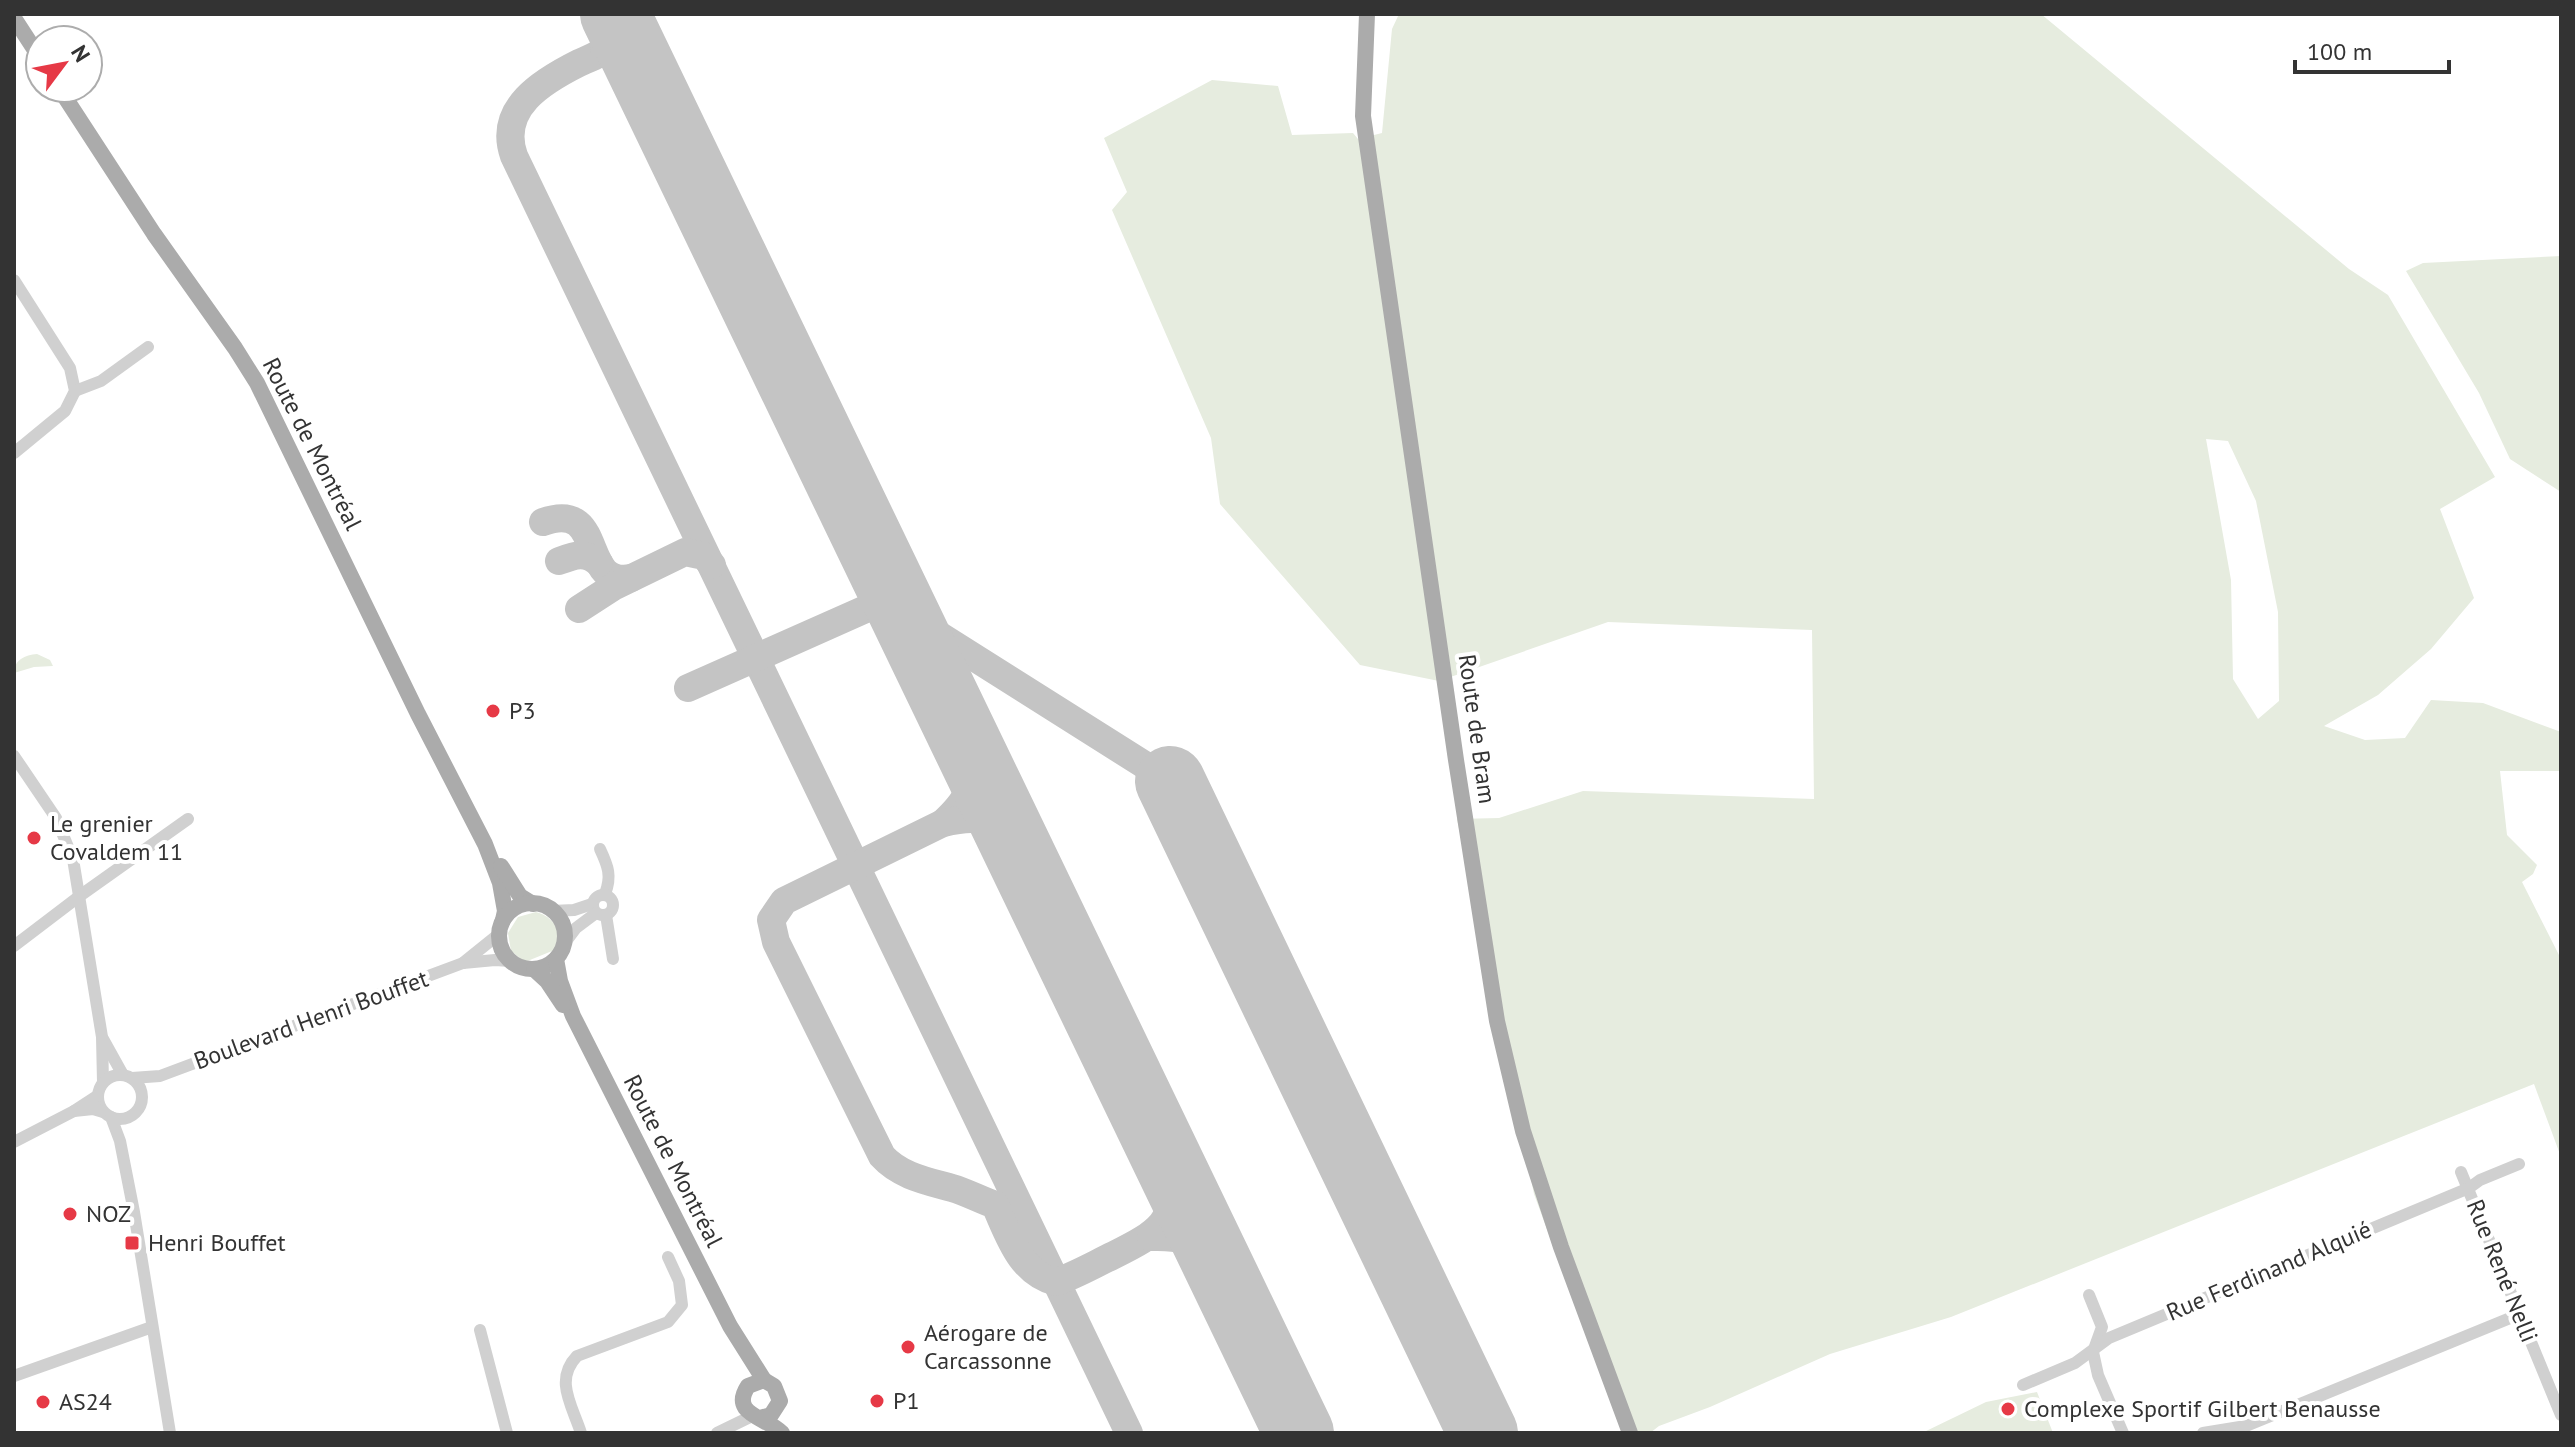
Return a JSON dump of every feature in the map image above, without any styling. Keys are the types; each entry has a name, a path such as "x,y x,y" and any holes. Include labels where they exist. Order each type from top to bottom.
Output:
{"main road":[{"name":"Route de Bram","path":"1367,14 1363,116 1497,1021 1523,1131 1571,1276 1630,1433"},
{"name":"Route de Montréal","path":"69,104 257,383 418,714 485,844 500,883 505,911 501,927"},
{"name":"Route de Montréal","path":"485,844 520,896 533,904"},
{"path":"533,904 552,911 563,926 560,951 542,968 525,969 510,961 499,944 501,927 516,907 533,904"},
{"name":"Route de Montréal","path":"560,951 560,981 573,1016 756,1383"},
{"name":"Route de Montréal","path":"534,969 573,1016"},
{"path":"782,1433 752,1412 742,1397 756,1383 774,1386 778,1390 778,1406 792,1433"},
{"path":"752,1412 771,1415 778,1406"}],"street":[{"path":"14,280 70,368 75,391 65,411 14,453"},
{"path":"75,391 101,381 148,347"},
{"path":"14,756 56,818 73,859 102,1037 103,1082 97,1096 14,1142"},
{"path":"14,946 188,819"},
{"path":"600,849 609,867 610,879 605,894"},
{"path":"552,911 598,911 612,910 614,904 611,897 598,895 598,911 613,959"},
{"path":"560,951 576,928 598,911"},
{"name":"Boulevard Henri Bouffet","path":"463,963 501,927"},
{"name":"Boulevard Henri Bouffet","path":"127,1076 160,1076 463,963 510,961"},
{"path":"74,1111 93,1109 125,1119 139,1108 141,1089 127,1076 102,1037"},
{"path":"103,1082 116,1075 127,1076"},
{"name":"Boulevard Henri Bouffet","path":"142,1096 160,1076"},
{"path":"97,1096 120,1141 170,1433"},
{"path":"120,1141 131,1116"},
{"name":"Rue Ferdinand Alquié","path":"2023,1385 2075,1363 2109,1338 2469,1188 2480,1180 2519,1164"},
{"name":"Rue René Nelli","path":"2461,1172 2561,1415"},
{"path":"581,1433 564,1384 567,1366 577,1356 668,1322 682,1305 679,1281 668,1257"},
{"path":"2089,1295 2102,1327 2093,1352 2098,1375 2123,1433"},
{"path":"2203,1433 2246,1426 2520,1314"},
{"path":"14,1376 152,1327"},
{"path":"480,1330 507,1433"},
{"path":"721,1431 752,1412"}],"shaded area":[{"path":"1399,14 2041,14 2349,269 2388,295 2495,477 2440,509 2474,598 2431,649 2378,695 2324,726 2365,740 2405,738 2431,700 2483,703 2561,732 2561,771 2500,771 2507,835 2537,865 2533,874 2522,882 2561,959 2561,1157 2534,1084 1951,1317 1830,1354 1659,1426 1650,1433 1622,1433 1534,1194 1457,819 1499,818 1583,791 1814,799 1812,630 1608,622 1439,681 1360,665 1220,504 1211,438 1112,210 1127,192 1104,138 1212,80 1278,86 1292,135 1353,133 1358,139 1382,133 1392,29","holes":["2206,439 2228,441 2256,501 2278,612 2279,701 2258,719 2233,679 2231,580"]},
{"path":"2561,256 2561,492 2510,459 2479,393 2406,271 2423,263"},
{"path":"37,654 50,660 53,666 14,673 21,659"},
{"path":"536,912 548,917 555,926 557,949 525,962 511,951 508,933 518,917"},
{"name":"Complexe Sportif Gilbert Benausse","path":"2037,1392 2053,1433 1922,1433 1986,1402"}],"taxiway":[{"path":"618,20 617,35 609,47 551,78 527,98 512,124 510,139 514,156 1129,1433"},
{"path":"604,51 627,53 637,60"},
{"path":"543,522 563,518 576,522 585,532 604,570 615,578 631,578"},
{"path":"579,609 613,587 685,552 704,556 712,565"},
{"path":"559,561 580,555 599,563"},
{"path":"868,608 882,593 883,570"},
{"path":"688,688 868,608 887,605 1170,781"},
{"path":"943,823 959,807 971,783 970,750"},
{"path":"1015,844 999,828 983,820 943,823 784,901 771,920 776,942 882,1156 905,1173 995,1205 1017,1252 1033,1271 1056,1282 1153,1232 1162,1224 1172,1201 1172,1169"},
{"path":"1151,1237 1186,1240 1215,1259"}],"runway":[{"path":"615,14 1299,1433"},
{"path":"1170,781 1483,1433"}],"place":[{"name":"P3","path":"493,711"},
{"name":"Le grenier Covaldem 11","path":"34,838"},
{"name":"NOZ","path":"70,1214"},
{"name":"Henri Bouffet","path":"132,1243"},
{"name":"Aérogare de Carcassonne","path":"908,1347"},
{"name":"P1","path":"877,1401"},
{"name":"AS24","path":"43,1402"},
{"name":"Complexe Sportif Gilbert Benausse","path":"2008,1409"}]}
